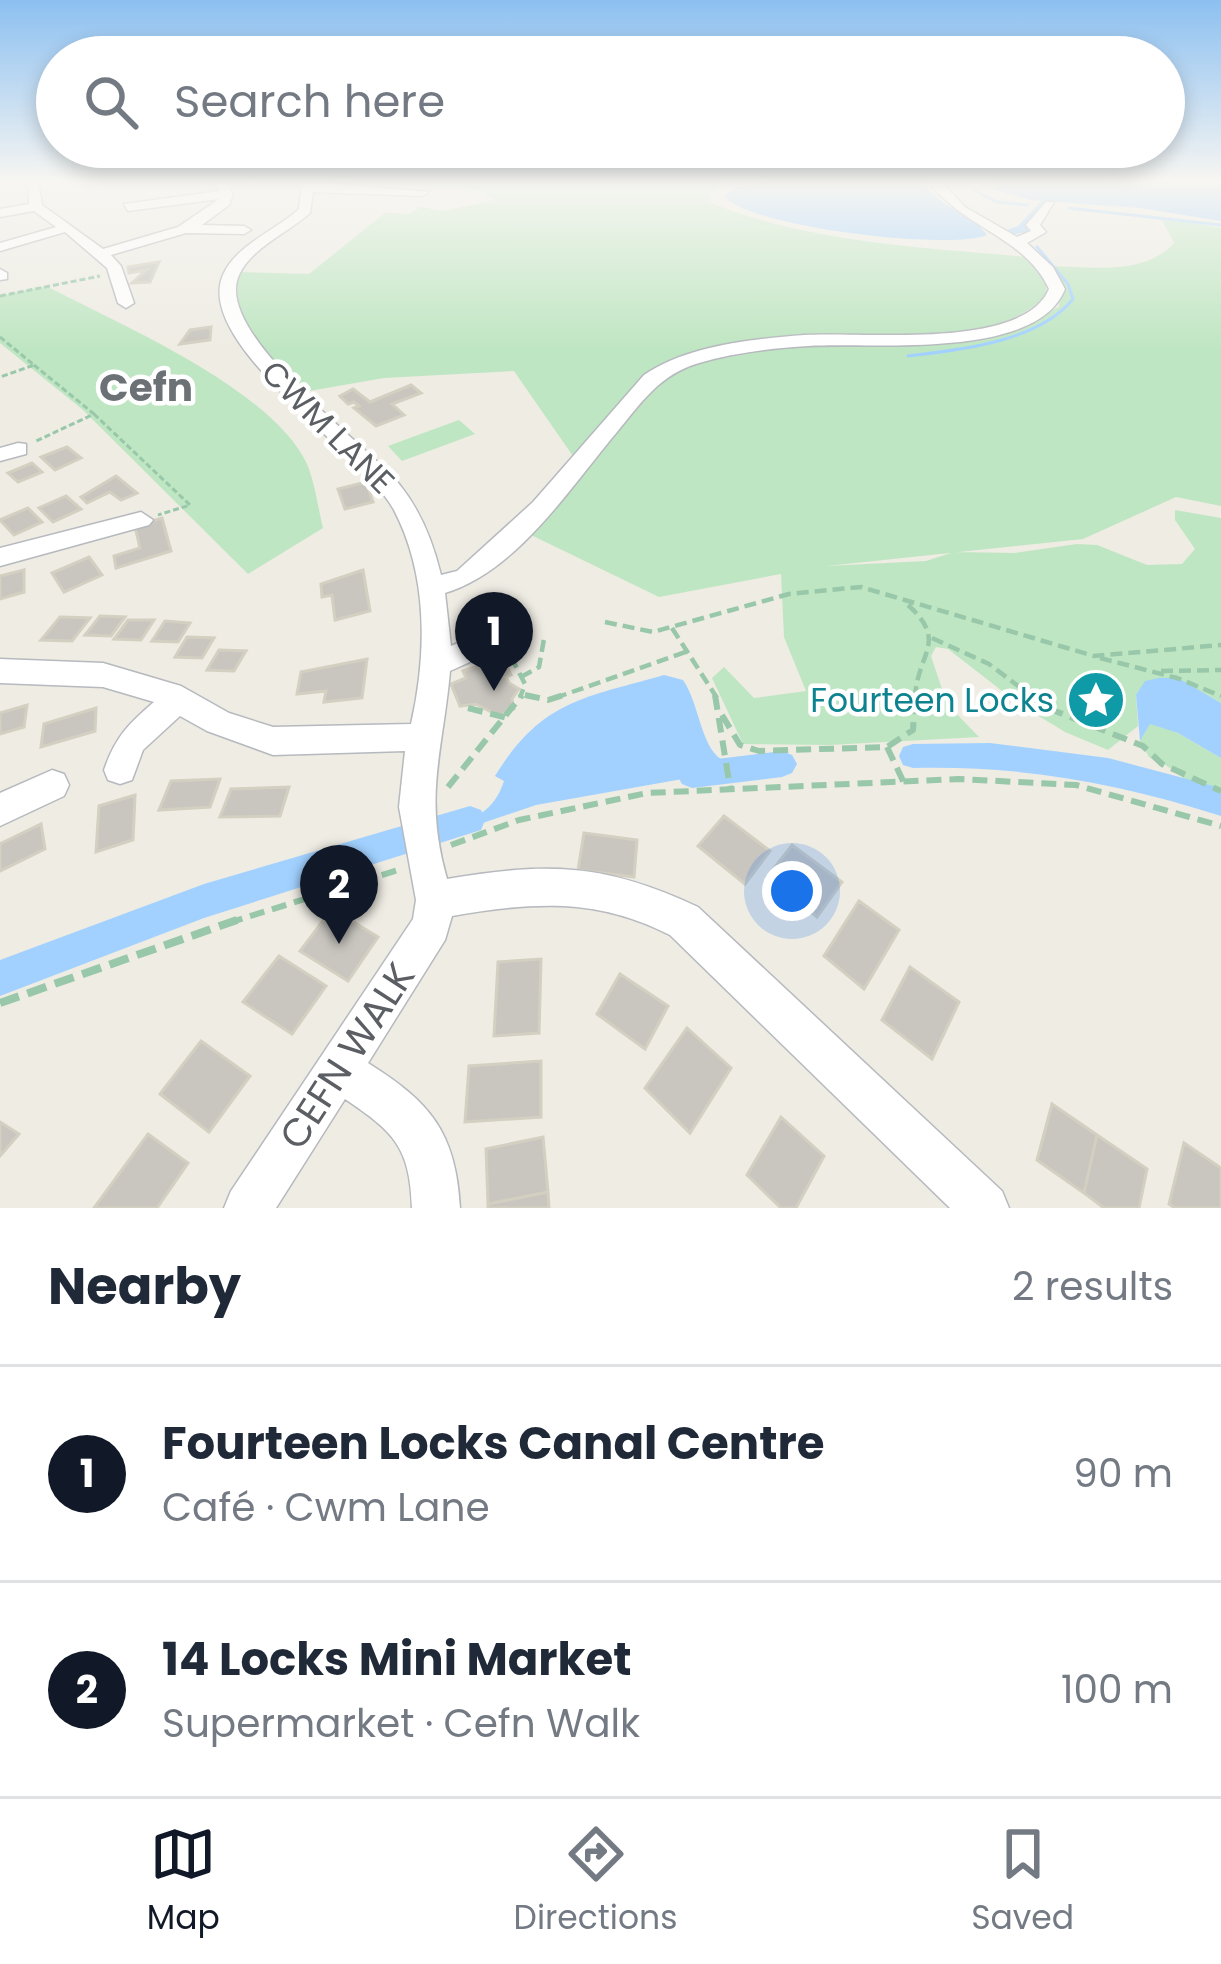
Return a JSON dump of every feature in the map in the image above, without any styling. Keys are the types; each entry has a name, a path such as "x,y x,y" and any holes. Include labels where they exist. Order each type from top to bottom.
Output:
{"street":[{"path":"0,247 37,236"},
{"path":"78,236 118,272 129,298"},
{"path":"101,254 159,236"},
{"name":"CWM LANE","path":"273,236 227,280 227,294 257,358 376,469 402,502 421,546 437,664 422,737 427,873"},
{"path":"429,588 466,577 494,553 666,369 708,351 752,350 813,338 941,337 1039,313 1056,296 1055,281 1004,236"},
{"path":"1015,244 1032,236"},
{"path":"0,556 141,520"},
{"path":"437,664 501,649"},
{"path":"0,671 103,675 178,699 218,722 273,741 422,737"},
{"path":"120,770 130,743 178,699"},
{"path":"0,810 52,785"},
{"path":"427,873 494,889 626,894 684,921 985,1208"},
{"name":"CEFN WALK","path":"248,1208 431,926 427,873"},
{"path":"338,1070 412,1122 430,1144 436,1208"}],"path":[{"path":"0,296 118,272"},
{"path":"0,337 94,415 190,506 182,508"},
{"path":"0,377 34,364"},
{"path":"9,452 94,415"},
{"path":"605,622 653,632 772,598 836,586 861,587 1143,671 1190,678 1221,696"},
{"path":"722,715 740,746 759,751 886,746 914,730 916,676 932,638 927,622 904,601"},
{"path":"672,628 718,700 730,787"},
{"path":"932,638 989,664 1050,709 1143,746 1162,764 1221,790"},
{"path":"520,676 538,667 544,639"},
{"path":"1094,656 1221,645"},
{"path":"427,800 507,718 524,694 520,676 501,649"},
{"path":"524,694 548,700 690,654"},
{"path":"1143,671 1221,670"},
{"path":"468,708 507,718"},
{"path":"886,746 904,783"},
{"path":"0,1004 161,944 427,873 442,848 519,820 647,793 959,779 1076,785 1221,826"}],"green space":[{"path":"356,236 836,236 1027,257 1047,280 1046,294 1027,310 974,330 879,339 825,339 816,333 704,348 673,362 575,459 514,371 384,378 309,391 256,340 240,307 238,289 240,272 309,274"},
{"path":"1171,236 1221,236 1221,506 1176,497 1083,539 959,552 1015,553 1097,545 1147,565 1182,564 1195,549 1175,520 1175,510 1221,518 1221,703 1178,679 1136,695 1138,726 1108,750 1065,732 1019,704 948,649 936,647 931,656 947,704 979,737 743,744 712,678 724,667 754,698 806,691 784,637 781,574 659,597 527,533 667,376 697,363 800,344 871,344 1020,325 1059,307 1061,285 1049,266 1132,265 1162,254 1174,243","holes":["951,553 926,561 827,566"]},
{"path":"46,286 191,361 262,410 289,436 307,464 323,528 248,574 82,409 0,343 0,296"},
{"path":"459,420 475,434 402,461 388,446"},
{"path":"1150,723 1221,758 1221,802 1149,757 1140,741"}],"water":[{"path":"879,236 980,236 933,240"},
{"path":"664,675 683,680 709,745 721,759 722,772 536,805 444,836 441,824 472,818 488,808 504,781 495,776 512,751 548,717 588,697"},
{"path":"1178,678 1221,703 1221,758 1178,733 1150,724 1140,741 1136,695 1145,681"}],"building":[{"path":"159,262 150,282 132,283 146,270 129,273 128,267"},
{"path":"211,327 210,340 180,344 190,330"},
{"path":"411,385 421,393 392,404 404,415 376,426 354,408 359,406 340,396 353,389 370,402"},
{"path":"67,447 81,458 55,470 41,457"},
{"path":"32,463 42,472 18,482 8,473"},
{"path":"116,476 137,493 121,500 110,492 87,503 81,497"},
{"path":"366,482 373,502 345,509 338,489"},
{"path":"66,496 81,509 53,522 39,508"},
{"path":"28,508 42,522 14,535 0,520"},
{"path":"162,518 171,551 116,568 114,556 140,548 135,526"},
{"path":"89,557 102,575 64,592 52,573"},
{"path":"24,570 24,592 0,599 0,576"},
{"path":"363,570 370,611 335,620 332,595 322,597 321,584"},
{"path":"100,616 125,617 111,636 85,635"},
{"path":"60,617 90,618 72,641 41,640"},
{"path":"128,620 154,620 141,640 114,639"},
{"path":"165,621 190,623 178,642 152,641"},
{"path":"187,637 214,638 202,658 175,657"},
{"path":"219,650 246,651 234,671 207,670"},
{"path":"503,658 511,675 506,677 509,683 519,689 512,699 514,709 499,716 476,704 460,706 451,684 466,678 463,671"},
{"path":"367,659 362,698 324,702 326,691 297,694 301,672"},
{"path":"27,705 24,727 0,734 0,713"},
{"path":"96,708 95,731 41,747 44,724"},
{"path":"220,779 210,807 159,810 171,781"},
{"path":"289,787 280,816 220,817 231,789"},
{"path":"135,795 133,840 96,852 99,806"},
{"path":"724,816 770,851 745,884 698,846"},
{"path":"41,824 45,849 0,871 0,844"},
{"path":"584,833 637,840 634,877 578,870"},
{"path":"792,845 842,882 817,917 767,877"},
{"path":"859,901 899,930 864,989 824,956"},
{"path":"332,909 378,937 348,981 300,951"},
{"path":"279,956 326,986 292,1034 243,1002"},
{"path":"541,959 539,1033 494,1036 498,962"},
{"path":"910,967 959,1002 932,1059 882,1020"},
{"path":"620,974 668,1006 645,1049 597,1014"},
{"path":"687,1028 731,1068 690,1133 645,1088"},
{"path":"201,1041 250,1076 209,1132 160,1094"},
{"path":"541,1061 541,1117 465,1122 469,1066"},
{"path":"1052,1104 1097,1135 1084,1193 1037,1160"},
{"path":"781,1117 824,1156 796,1208 781,1208 747,1175"},
{"path":"0,1122 19,1134 0,1156"},
{"path":"148,1134 188,1163 157,1208 94,1208"},
{"path":"1097,1135 1147,1169 1139,1208 1104,1208 1084,1193"},
{"path":"543,1137 548,1192 488,1204 486,1149"},
{"path":"1184,1143 1221,1168 1221,1208 1169,1204"},
{"path":"548,1192 549,1208 488,1208 488,1204"}],"waterway":[{"path":"908,356 997,341 1058,314 1073,299 1068,284 1037,247"},
{"path":"913,756 990,756 1069,764 1221,802"},
{"path":"692,775 782,764"},
{"path":"0,978 204,901 470,820"}],"place":[{"name":"Fourteen Locks Canal Centre","path":"494,691"},
{"name":"Fourteen Locks","path":"1096,700"},
{"name":"14 Locks Mini Market","path":"339,944"}],"district":[{"name":"Cefn","path":"146,387"}]}
